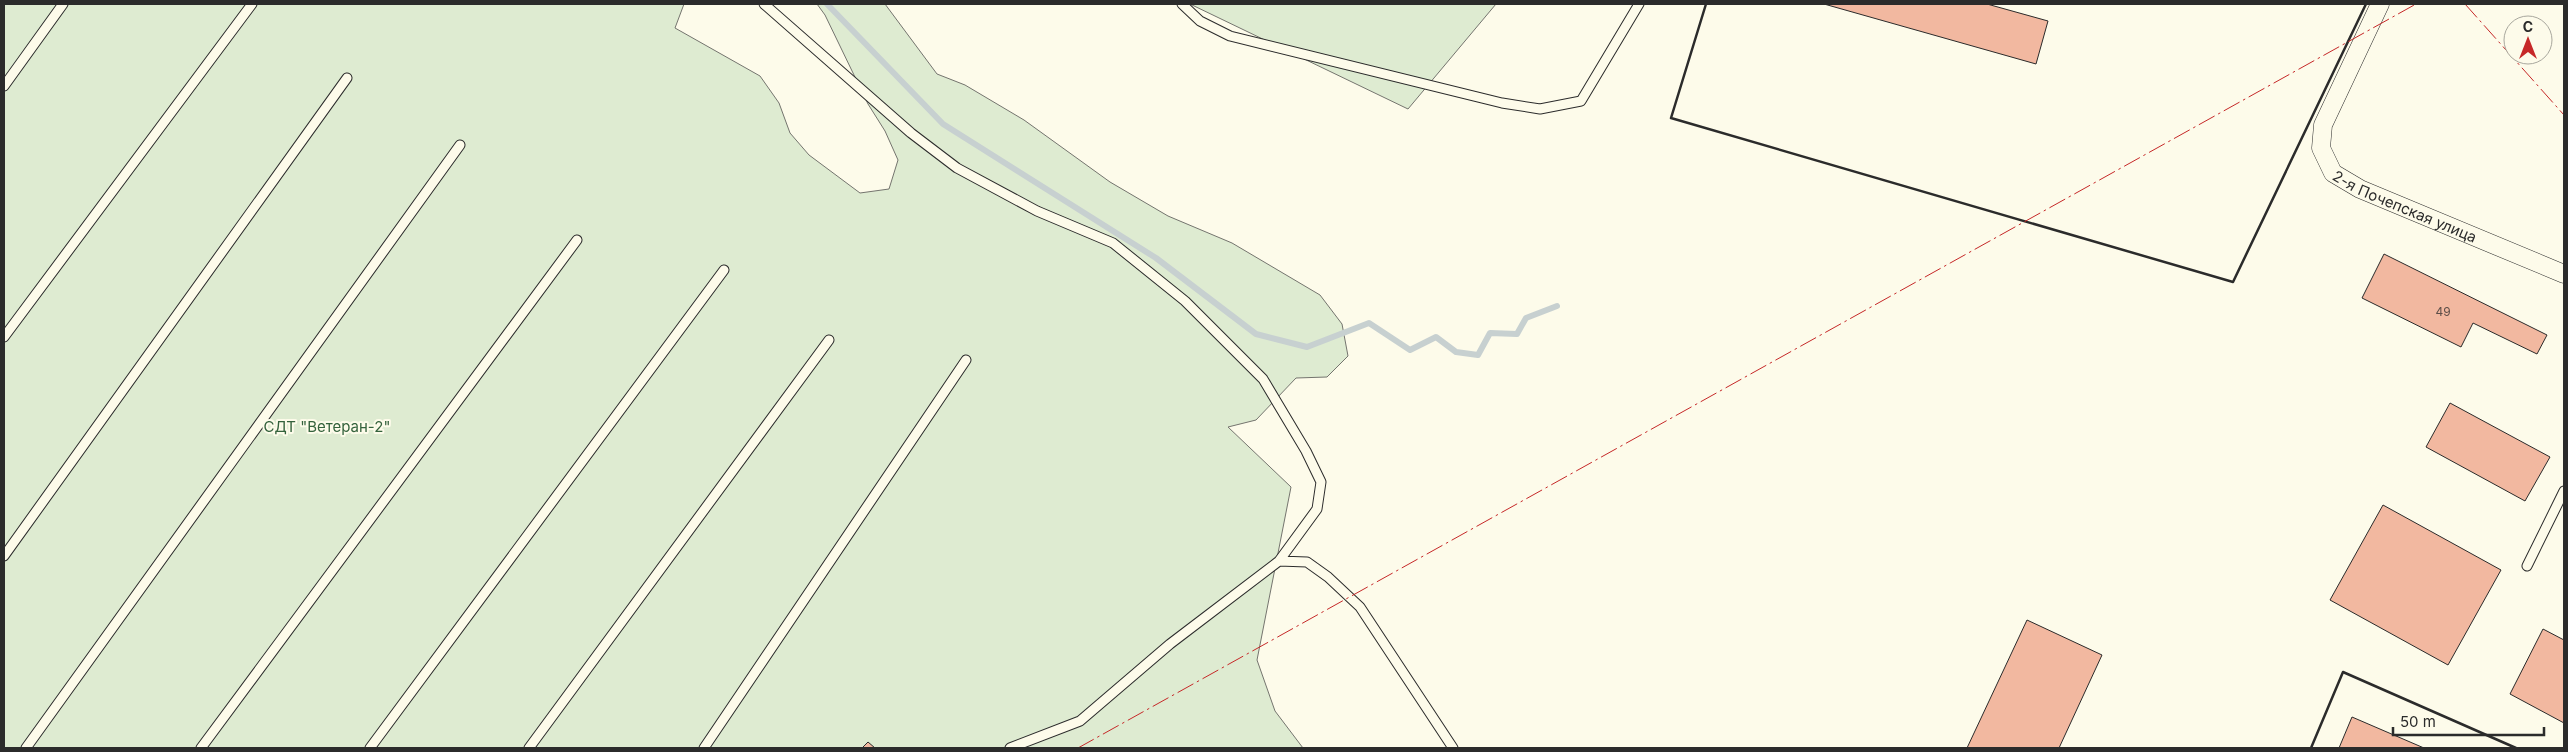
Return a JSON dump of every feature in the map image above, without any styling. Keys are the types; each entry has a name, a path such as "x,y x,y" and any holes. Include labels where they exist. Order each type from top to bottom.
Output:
{"street":[{"name":"2-я Почепская улица","path":"2380,4 2323,125 2321,148 2333,173 2360,189 2564,274"}],"lane":[{"path":"4,86 63,4"},
{"path":"4,337 252,4"},
{"path":"764,4 912,133 957,168 1037,211 1113,243 1185,301 1263,379 1306,451 1321,482 1317,509 1280,561 1170,644 1080,721 1010,748"},
{"path":"1182,4 1200,21 1230,36 1502,103 1540,109 1581,101 1639,4"},
{"path":"4,556 347,78"},
{"path":"26,748 460,145"},
{"path":"201,748 577,240"},
{"path":"370,748 724,270"},
{"path":"529,748 829,340"},
{"path":"704,748 966,360"},
{"path":"2527,566 2564,491"},
{"path":"1280,561 1307,562 1328,577 1360,607 1453,748"}],"green space":[{"name":"СДТ \"Ветеран-2\"","path":"4,4 684,4 675,28 760,76 779,103 790,133 809,155 860,193 889,189 898,160 885,131 868,104 825,15 817,4 885,4 937,74 965,85 1024,120 1110,182 1168,216 1232,243 1320,295 1342,324 1348,356 1327,377 1296,378 1256,420 1228,427 1291,487 1257,660 1275,711 1303,748 4,748"},
{"path":"1190,4 1496,4 1408,109"}],"building":[{"path":"1824,4 1987,4 2048,21 2036,64"},
{"path":"2384,254 2547,335 2537,354 2473,323 2461,347 2362,298"},
{"path":"2450,403 2550,457 2525,501 2426,447"},
{"path":"2383,505 2501,570 2448,665 2330,600"},
{"path":"2027,620 2102,655 2059,748 1967,748"},
{"path":"2543,629 2564,640 2564,723 2510,694"},
{"path":"2352,717 2424,748 2339,748"},
{"path":"868,742 875,748 862,748"}],"waterway":[{"path":"827,4 943,124 1156,258 1256,334 1307,347 1369,323 1410,350 1436,337 1456,352 1478,355 1490,333 1517,334 1526,318 1557,306"}],"wall":[{"path":"1706,4 1671,118 2233,282 2366,4"},
{"path":"2311,748 2343,672 2516,748"}],"power":[{"path":"1078,748 2416,4"},
{"path":"2465,4 2564,115"}]}
